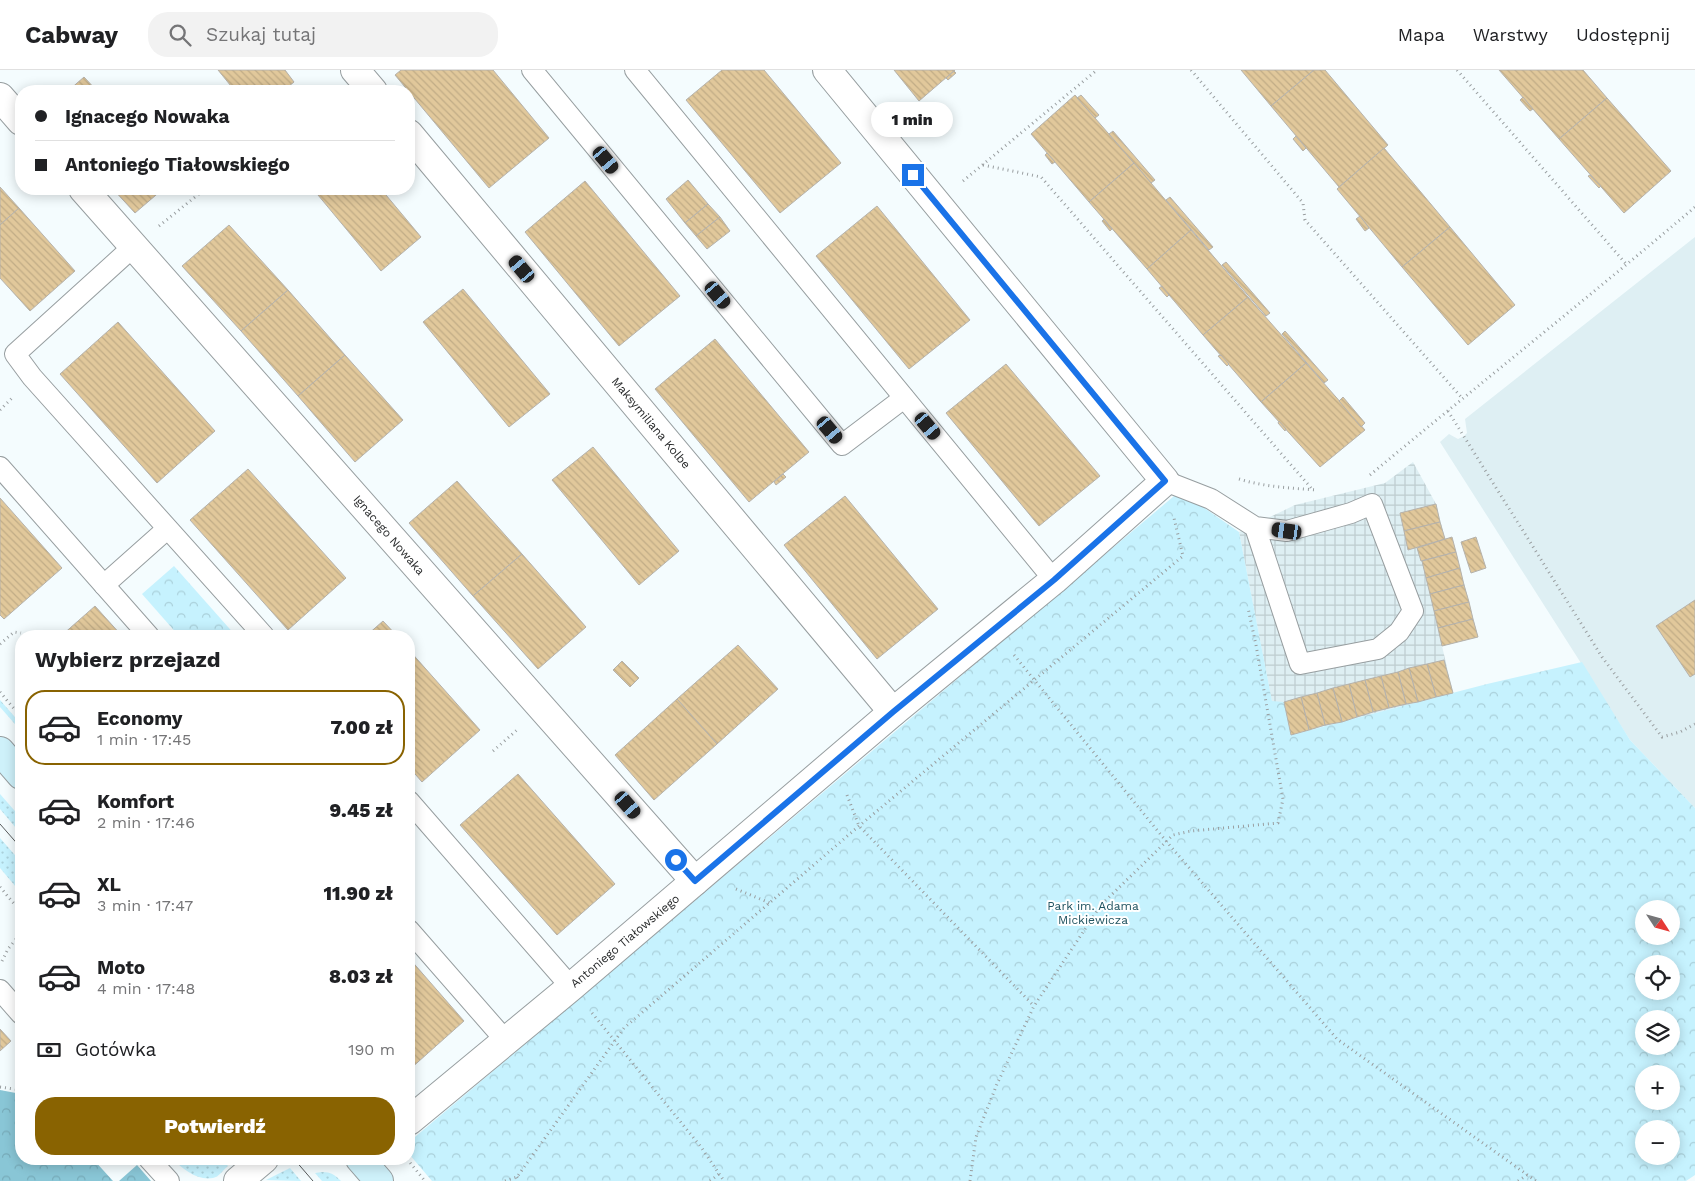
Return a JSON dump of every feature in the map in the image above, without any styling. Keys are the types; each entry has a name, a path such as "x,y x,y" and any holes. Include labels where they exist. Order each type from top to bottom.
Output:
{"main road":[{"path":"0,751 15,768"},
{"path":"367,1165 379,1181"}],"street":[{"path":"356,70 368,85"},
{"path":"827,70 1165,481"},
{"path":"0,97 15,114"},
{"name":"Maksymiliana Kolbe","path":"415,141 893,712"},
{"name":"Ignacego Nowaka","path":"87,195 695,881"},
{"name":"Antoniego Tiałowskiego","path":"415,1116 571,987 893,712 1054,580 1165,481"},
{"path":"238,1181 257,1165"}],"lane":[{"path":"532,70 842,445 904,398"},
{"path":"634,70 1054,580"},
{"path":"134,246 15,354 32,377 259,630"},
{"path":"0,467 144,630"},
{"path":"1165,481 1211,499 1255,527 1287,531 1372,504 1413,611 1399,632 1378,649 1300,664 1255,527"},
{"path":"104,585 167,529"},
{"path":"415,808 571,987"},
{"path":"415,937 506,1041"},
{"path":"0,990 15,1007"},
{"path":"154,1165 169,1181"}],"path":[{"path":"961,182 1097,70"},
{"path":"1191,70 1303,203 1305,220 1462,398"},
{"path":"1457,70 1627,265"},
{"path":"983,165 1040,177 1313,490"},
{"path":"134,246 198,195"},
{"path":"1363,480 1627,265 1695,207"},
{"path":"1448,411 1602,657 1662,737 1680,732 1695,724"},
{"path":"505,1181 517,1177 624,1028 859,826 1183,556 1165,481"},
{"path":"1252,483 1286,489 1320,490"},
{"path":"970,1181 976,1136 997,1084 1034,1006 1101,905 1173,835 1191,831 1278,823 1283,799 1258,654 1248,608"},
{"path":"993,629 1166,841 1336,1039 1536,1181"},
{"path":"0,644 15,632"},
{"path":"0,692 15,709"},
{"path":"835,762 859,826 1034,1006"},
{"path":"0,887 15,905"},
{"path":"0,964 15,940"},
{"path":"571,987 701,1147 724,1181"},
{"path":"0,1087 15,1089"},
{"path":"412,1165 425,1181"},
{"path":"710,1181 718,1174"},
{"path":"1518,1181 1527,1175"},
{"path":"517,1177 520,1181"}],"shaded area":[{"path":"1695,237 1695,808 1630,740 1440,442 1449,434 1458,439 1464,436 1467,433 1465,419"},
{"path":"1413,462 1436,504 1445,539 1452,537 1478,637 1442,646 1453,693 1291,735 1272,702 1239,532 1295,505 1385,483"}],"green space":[{"name":"Park im. Adama Mickiewicza","path":"1180,491 1239,532 1272,701 1284,702 1291,735 1487,684 1582,662 1630,740 1695,808 1695,1175 1686,1181 432,1181 415,1161 415,1137"},
{"path":"174,566 231,630 174,630 142,594"},
{"path":"0,700 15,717 15,724 0,707"},
{"path":"0,794 15,811 15,827 0,809"},
{"path":"0,838 15,855 15,886 0,868"},
{"path":"0,1090 15,1093 15,1165 98,1165 113,1181 0,1181"},
{"path":"137,1165 151,1181 119,1181"},
{"path":"179,1165 228,1166 213,1178 196,1176"},
{"path":"290,1168 301,1181 266,1180"},
{"path":"315,1173 333,1174 341,1181 322,1181"}],"building":[{"path":"218,70 285,70 294,82 290,85 230,85"},
{"path":"401,70 493,70 549,138 489,188 415,99 415,85 403,85 395,75"},
{"path":"722,70 764,70 841,163 780,213 686,100"},
{"path":"894,70 955,70 919,101"},
{"path":"1241,70 1314,70 1271,106"},
{"path":"1314,70 1325,70 1388,145 1339,187 1271,106"},
{"path":"1499,70 1583,70 1607,98 1559,139"},
{"path":"954,71 956,73 948,80 946,78"},
{"path":"84,77 91,85 75,85"},
{"path":"1075,95 1134,163 1089,202 1031,134"},
{"path":"1081,95 1099,115 1095,118 1077,98"},
{"path":"1523,97 1533,109 1530,111 1520,100"},
{"path":"1607,98 1671,171 1624,213 1559,139"},
{"path":"1113,131 1155,180 1151,183 1109,134"},
{"path":"1296,136 1306,148 1303,151 1293,139"},
{"path":"1384,148 1450,227 1402,267 1337,189"},
{"path":"1047,153 1055,162 1052,164 1045,155"},
{"path":"1134,163 1191,230 1147,269 1089,202"},
{"path":"1590,175 1601,186 1599,188 1588,176"},
{"path":"688,180 708,204 685,223 666,199"},
{"path":"585,181 680,296 619,346 525,232"},
{"path":"0,187 19,208 0,225"},
{"path":"118,195 156,195 135,213"},
{"path":"318,195 386,195 421,237 381,271"},
{"path":"1170,197 1213,247 1209,250 1166,200"},
{"path":"708,204 720,217 696,236 685,223"},
{"path":"877,206 970,320 909,369 816,256"},
{"path":"19,208 75,271 30,311 0,278 0,225"},
{"path":"1360,216 1369,228 1365,231 1356,219"},
{"path":"720,217 730,231 707,249 696,236"},
{"path":"1104,219 1112,229 1110,231 1102,221"},
{"path":"229,225 288,290 241,331 182,266"},
{"path":"1450,227 1515,305 1468,345 1402,267"},
{"path":"1191,230 1248,297 1203,335 1147,269"},
{"path":"1226,262 1270,313 1266,316 1222,265"},
{"path":"1162,286 1169,295 1167,297 1159,288"},
{"path":"463,289 550,394 509,427 423,322"},
{"path":"288,290 345,355 298,396 241,331"},
{"path":"1248,297 1306,363 1261,402 1203,335"},
{"path":"118,322 215,431 157,483 60,374"},
{"path":"1285,331 1328,380 1324,383 1282,334"},
{"path":"715,339 809,452 749,502 655,389"},
{"path":"345,355 403,420 355,462 298,396"},
{"path":"1221,355 1229,364 1227,366 1218,356"},
{"path":"1306,363 1365,430 1320,467 1261,402"},
{"path":"1006,364 1100,476 1039,526 946,413"},
{"path":"1343,397 1365,423 1361,427 1339,401"},
{"path":"1279,421 1286,429 1285,431 1278,423"},
{"path":"593,447 679,551 639,585 552,480"},
{"path":"248,469 346,578 288,630 190,520"},
{"path":"783,474 786,477 776,485 774,482"},
{"path":"457,481 522,554 473,596 409,523"},
{"path":"845,496 938,609 877,659 784,545"},
{"path":"0,498 62,568 4,619 0,615"},
{"path":"1436,504 1440,522 1404,531 1400,513"},
{"path":"1440,522 1445,539 1408,550 1404,531"},
{"path":"1452,537 1456,552 1421,561 1417,548"},
{"path":"1476,537 1486,568 1471,573 1461,542"},
{"path":"1456,552 1460,568 1426,578 1422,561"},
{"path":"522,554 586,627 538,669 473,596"},
{"path":"1460,568 1464,585 1430,594 1426,578"},
{"path":"1464,585 1469,602 1434,611 1430,594"},
{"path":"1695,600 1695,674 1690,677 1656,626"},
{"path":"1469,602 1473,619 1438,628 1434,611"},
{"path":"95,606 117,630 68,630"},
{"path":"1473,619 1478,637 1442,646 1438,628"},
{"path":"383,621 391,630 373,630"},
{"path":"738,645 778,689 717,744 677,699"},
{"path":"415,657 480,730 422,782 415,774"},
{"path":"1444,660 1453,693 1436,697 1427,664"},
{"path":"622,661 639,678 630,687 613,670"},
{"path":"1427,664 1436,697 1418,702 1409,668"},
{"path":"1409,668 1418,702 1406,704 1398,672"},
{"path":"1398,672 1406,704 1389,708 1381,676"},
{"path":"1381,676 1389,708 1373,712 1365,680"},
{"path":"1365,680 1373,712 1357,717 1349,684"},
{"path":"1349,684 1357,717 1342,722 1333,688"},
{"path":"1333,688 1342,722 1325,725 1317,693"},
{"path":"1317,693 1325,725 1309,730 1301,697"},
{"path":"1301,697 1309,730 1291,735 1284,702"},
{"path":"677,699 717,744 654,800 615,755"},
{"path":"518,774 615,884 557,935 460,825"},
{"path":"415,965 464,1021 415,1065"},
{"path":"0,1029 11,1041 0,1051"}],"tram line":[{"path":"0,824 15,841"},
{"path":"299,1165 313,1181"}],"route":[{"path":"676,860 695,881 893,712 1054,580 1165,481 913,175"}]}
